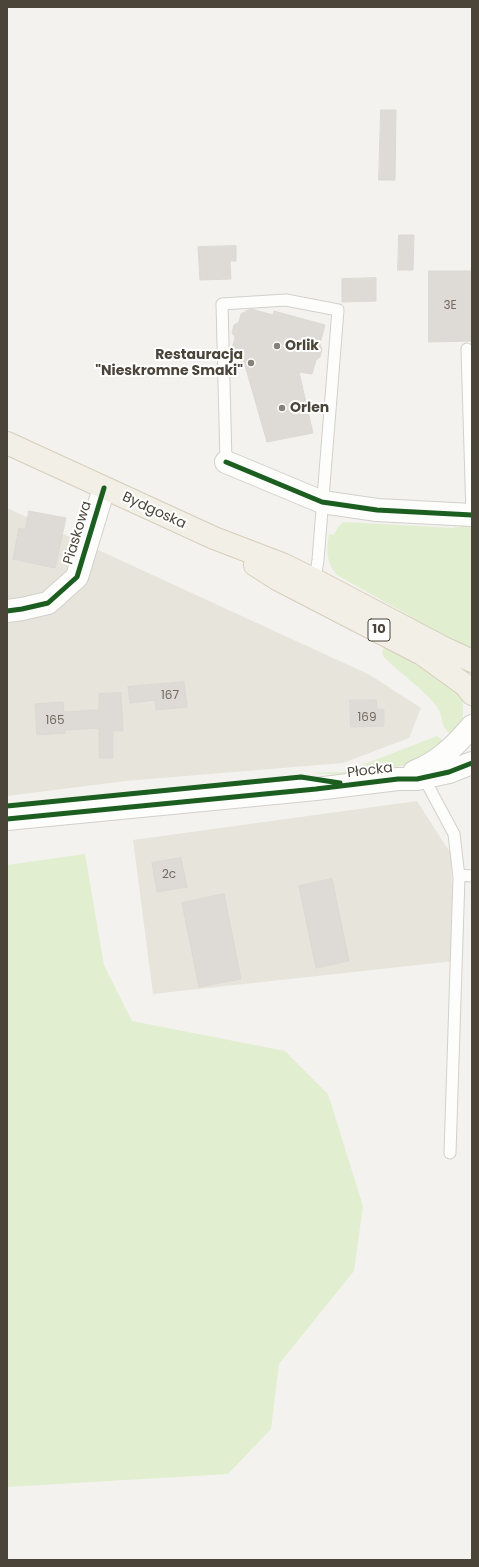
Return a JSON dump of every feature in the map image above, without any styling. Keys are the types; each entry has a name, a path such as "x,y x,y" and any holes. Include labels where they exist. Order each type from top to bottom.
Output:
{"main road":[{"name":"Bydgoska","path":"7,443 214,538"},
{"name":"10","path":"214,538 282,564 446,649 472,660"},
{"name":"10","path":"214,538 277,579 422,654 465,685 472,694"}],"street":[{"path":"226,462 322,502 377,510 472,515"},
{"name":"Piaskowa","path":"7,611 22,609 48,602 77,577 104,488"},
{"name":"Płocka","path":"398,779 420,770 440,758 455,746 472,726"},
{"name":"Płocka","path":"7,819 316,789 398,779 424,778 449,772 472,763"}],"lane":[{"path":"226,462 222,304 286,300 338,310 318,560 315,580"},
{"path":"467,349 472,515"},
{"path":"424,778 454,834 459,875 450,1153"},
{"path":"459,875 472,876"}],"shaded area":[{"path":"7,508 370,675 421,708 409,738 343,763 126,781 7,796"},
{"path":"417,801 451,854 454,961 153,994 133,840"}],"green space":[{"path":"343,522 453,528 472,526 472,655 428,632 410,616 337,575 329,561 327,550 328,540 329,534 334,535 338,527"},
{"path":"389,643 449,682 463,700 463,721 453,736 445,729 439,711 432,701 384,657 382,653 384,647"},
{"path":"437,736 446,743 411,763 393,768 340,775 310,773 344,772"},
{"path":"85,854 104,965 132,1021 285,1051 328,1094 363,1206 354,1271 279,1364 271,1429 228,1474 7,1487 7,865"}],"building":[{"path":"381,110 396,110 395,180 379,180"},
{"path":"399,235 414,235 413,270 398,270"},
{"path":"236,246 236,261 230,261 231,279 200,280 198,247"},
{"path":"429,271 472,271 472,341 429,342"},
{"path":"376,278 376,301 342,302 342,279"},
{"path":"251,309 273,315 274,311 325,325 320,344 322,349 320,357 316,360 312,374 299,372 313,433 267,442 246,369 240,355 231,353 235,337 232,333 234,325 239,322 241,314"},
{"path":"29,511 66,518 55,568 13,559 19,528 25,530"},
{"path":"184,682 187,707 156,710 155,700 130,703 128,687"},
{"path":"121,693 123,731 113,731 113,758 99,758 99,728 65,730 65,733 37,735 35,704 63,702 64,712 99,710 99,694"},
{"path":"350,700 376,700 377,709 384,710 384,726 351,727"},
{"path":"181,858 187,887 157,892 152,863"},
{"path":"332,879 349,961 316,968 299,886"},
{"path":"224,894 241,979 199,987 182,903"}],"cycle path":[{"path":"226,462 322,502 377,510 472,515"},
{"path":"7,611 48,603 77,577 104,488"},
{"path":"7,819 316,789 398,779 417,779 449,772 472,763"},
{"path":"7,806 301,777 340,783"}],"place":[{"name":"Orlik","path":"277,346"},
{"name":"Restauracja \"Nieskromne Smaki\"","path":"251,363"},
{"name":"Orlen","path":"282,408"}]}
